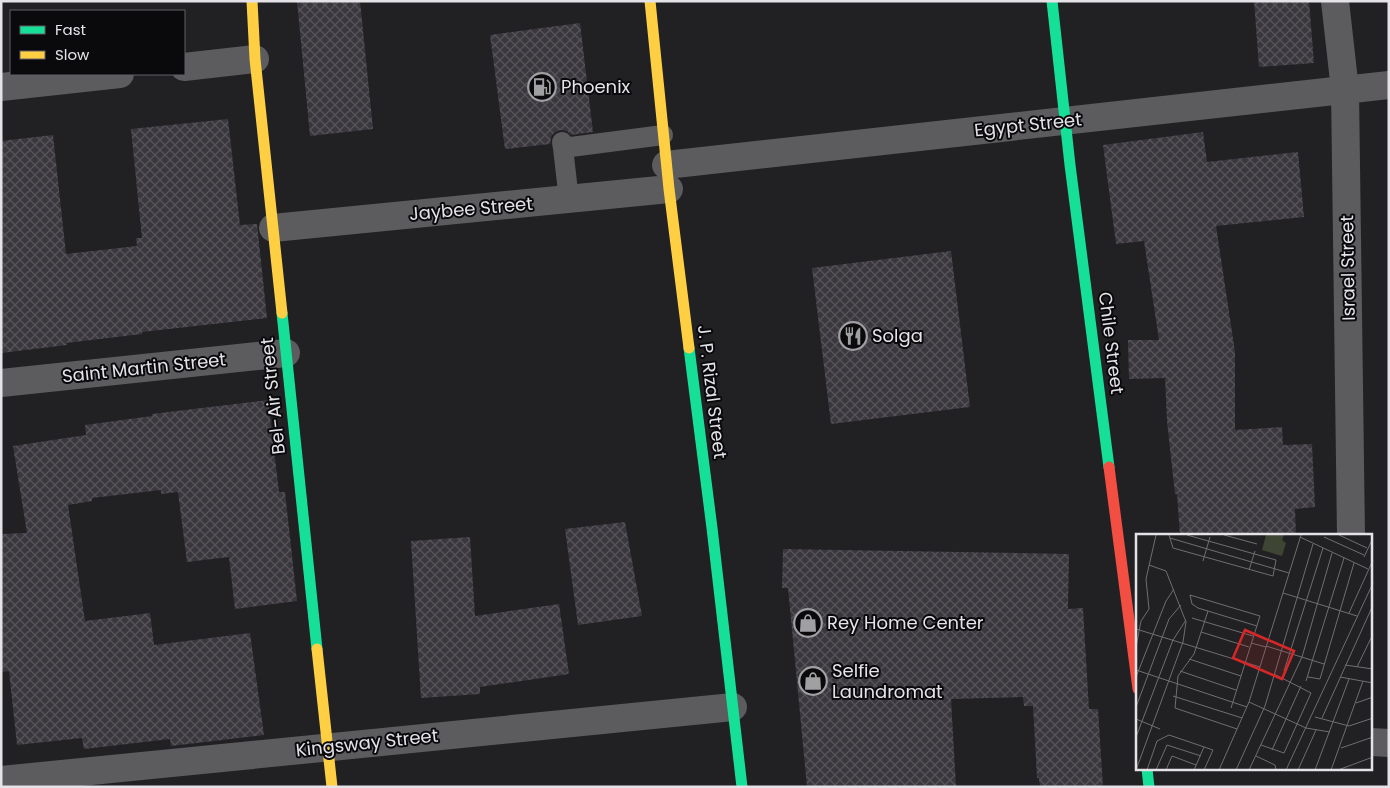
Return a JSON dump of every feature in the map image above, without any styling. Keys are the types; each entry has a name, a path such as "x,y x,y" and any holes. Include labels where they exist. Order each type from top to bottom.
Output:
{"street":[{"name":"Bel-Air Street","path":"252,1 255,59 332,787"},
{"name":"J. P. Rizal Street","path":"650,1 663,135 742,787"},
{"name":"Chile Street","path":"1052,1 1065,120 1136,673"},
{"name":"Israel Street","path":"1335,1 1345,90 1351,534"},
{"path":"185,67 255,59"},
{"path":"1,86 110,75"},
{"name":"Egypt Street","path":"668,177 1065,120 1389,85"},
{"name":"Jaybee Street","path":"273,228 569,200 668,177"},
{"name":"Saint Martin Street","path":"1,383 286,353"},
{"name":"Kingsway Street","path":"1,780 733,707"},
{"path":"1372,742 1389,743"},
{"path":"1147,770 1149,787"}],"lane":[{"path":"569,200 562,145 663,135"}],"building":[{"path":"297,1 360,1 373,129 310,136"},
{"path":"1254,1 1309,1 1314,63 1259,67"},
{"name":"Phoenix","path":"580,23 593,132 571,135 567,131 560,130 551,137 550,144 505,149 490,35"},
{"path":"228,119 240,225 257,224 267,318 142,332 142,334 1,353 1,141 53,135 66,254 137,246 136,238 142,238 131,129"},
{"path":"1203,132 1207,162 1298,152 1304,217 1216,226 1235,352 1235,430 1282,427 1283,445 1312,444 1315,507 1295,509 1296,534 1180,534 1177,494 1175,494 1167,421 1165,378 1129,379 1128,340 1159,340 1144,241 1116,244 1103,145"},
{"path":"951,251 970,407 831,424 812,268"},
{"path":"268,400 279,492 285,492 297,601 235,609 229,557 187,562 178,492 161,494 161,490 92,498 92,501 68,505 85,621 150,613 154,645 250,633 264,735 171,746 170,739 84,749 82,738 17,745 9,671 1,672 1,534 27,533 13,446 86,435 85,425 152,416 152,414"},
{"path":"625,522 642,616 578,625 565,529"},
{"path":"470,537 475,616 559,604 569,674 480,687 480,694 421,698 411,541"},
{"path":"783,549 1069,554 1068,609 1083,608 1089,709 1098,709 1103,787 1040,787 1039,778 1037,778 1033,706 1024,706 1023,697 951,699 956,787 807,787 788,588 782,588"}],"traffic: fast":[{"path":"1052,1 1070,165 1109,467"},
{"path":"282,313 317,649"},
{"path":"689,348 742,787"},
{"path":"1147,770 1149,787"}],"traffic: slow":[{"path":"252,1 255,59 282,313"},
{"path":"650,1 669,189 689,348"},
{"path":"317,649 332,787"}],"traffic: jam":[{"path":"1109,467 1136,674"}],"place":[{"name":"Phoenix","path":"542,87"},
{"name":"Solga","path":"853,336"},
{"name":"Rey Home Center","path":"808,623"},
{"name":"Selfie Laundromat","path":"813,681"}]}
